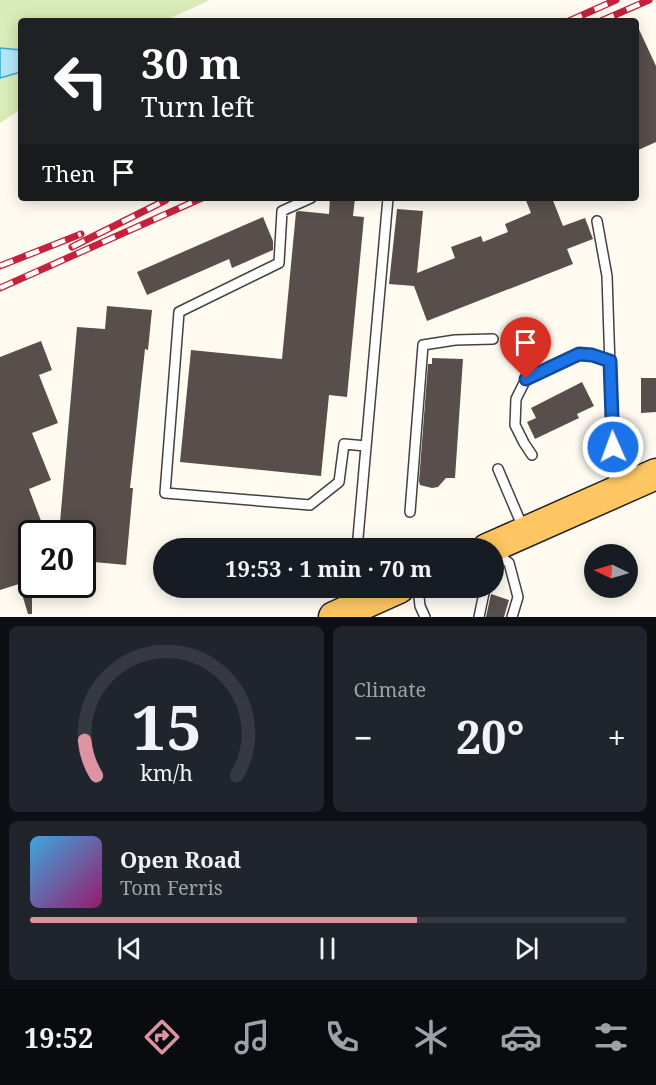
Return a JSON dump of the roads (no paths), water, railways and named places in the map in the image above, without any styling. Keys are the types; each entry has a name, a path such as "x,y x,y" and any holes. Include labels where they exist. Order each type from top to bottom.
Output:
{"main road":[{"path":"504,542 656,474"},
{"path":"346,605 368,598"}],"lane":[{"path":"304,201 282,211 279,262 179,312 165,493 310,505 339,482 344,444 366,446"},
{"path":"358,538 388,201"},
{"path":"597,222 608,276 614,492"},
{"path":"410,512 423,345 455,340 493,339"},
{"path":"532,455 515,424 516,399 526,379 579,354 592,355 610,361"},
{"path":"498,469 525,532"},
{"path":"504,560 509,564 518,597 512,617"},
{"path":"419,598 424,617"},
{"path":"478,617 483,598"}],"water":[{"path":"0,48 18,50 18,73 0,78"}],"railway":[{"path":"576,18 616,0"},
{"path":"608,18 649,0"},
{"path":"72,247 164,201"},
{"path":"0,288 195,201"},
{"path":"0,266 81,234"}]}
